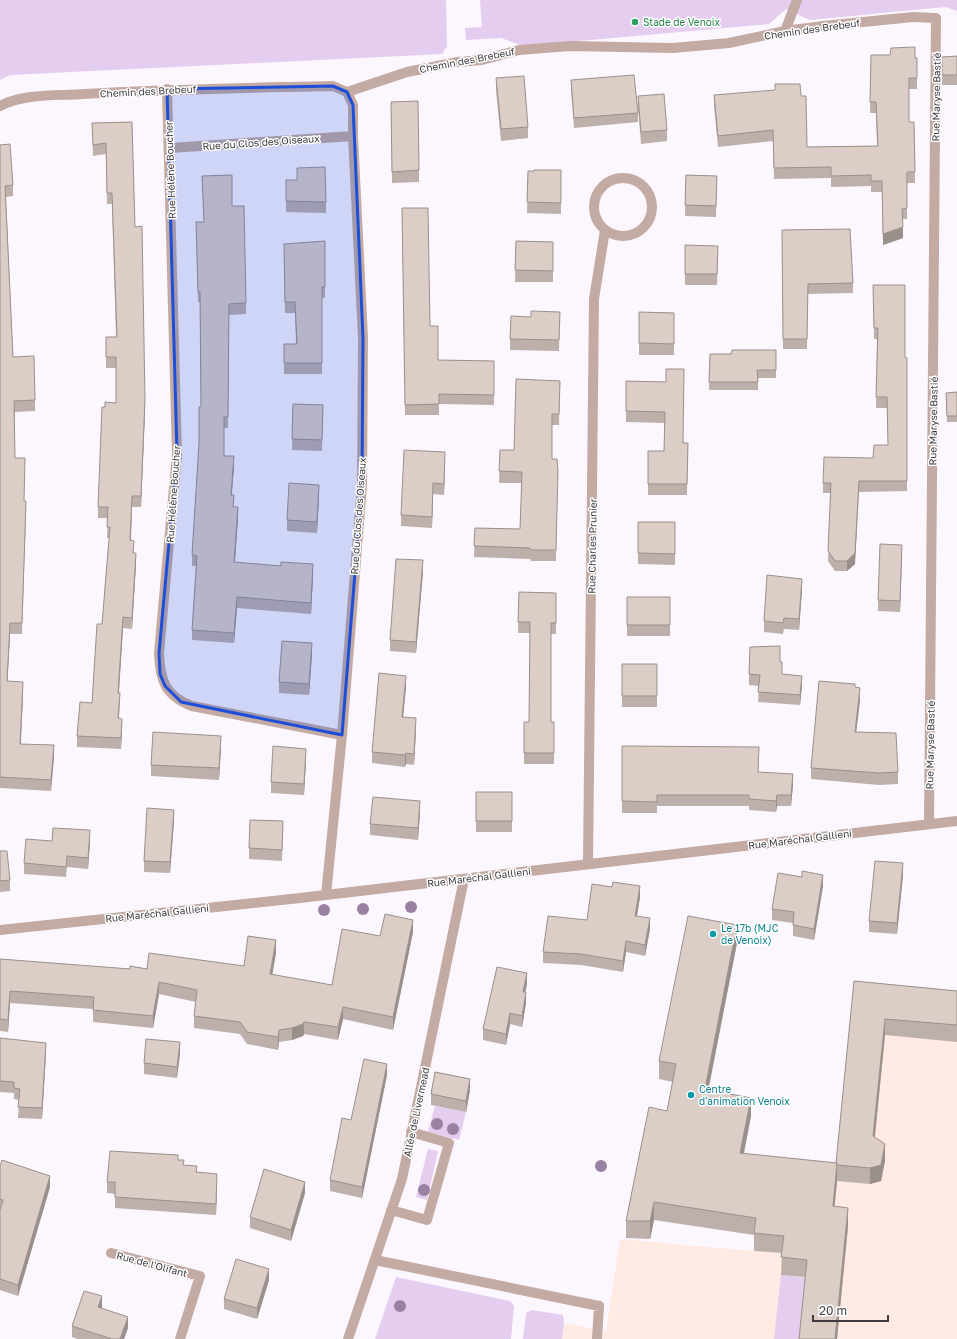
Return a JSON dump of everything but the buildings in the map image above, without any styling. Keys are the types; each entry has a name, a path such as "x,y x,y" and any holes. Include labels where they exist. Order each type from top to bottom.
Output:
{"street":[{"path":"786,31 797,0"},
{"name":"Chemin des Brebeuf","path":"0,106 8,102 33,98 168,89 333,86 347,92 407,72 458,62 482,60 519,50 570,46 673,48 729,43 786,31 913,17 936,18"},
{"name":"Rue Maryse Bastié","path":"929,824 936,18"},
{"name":"Rue Hélène Boucher","path":"168,89 177,454 159,653 160,674 165,686 173,695 181,702 192,706 342,735"},
{"name":"Rue du Clos des Oiseaux","path":"326,895 342,735 362,485 363,338 353,136 353,105 347,92"},
{"name":"Rue du Clos des Oiseaux","path":"170,148 353,136"},
{"path":"619,179 635,181 642,186 650,199 652,206 651,214 644,227 632,235 625,236 618,236 605,230 595,217 593,208 598,192 603,186 619,179"},
{"name":"Rue Charles Prunier","path":"588,863 594,299 605,230"},
{"name":"Rue Maréchal Gallieni","path":"0,930 326,895 588,863 957,821"},
{"name":"Allée de Livermead","path":"348,1339 402,1179 464,879"},
{"path":"391,1210 427,1220 449,1143 411,1132"},
{"name":"Rue de l'Olifant","path":"111,1253 200,1276 180,1339"},
{"path":"374,1260 599,1306 597,1339"}],"highlighted area":[{"path":"333,86 347,92 353,105 363,338 362,485 342,735 181,702 165,686 160,674 159,653 177,454 167,89"}],"shaded area":[{"path":"0,0 446,0 447,46 442,54 10,75 0,80"},
{"name":"Stade de Venoix","path":"480,0 957,0 957,11 945,7 810,20 786,9 769,24 523,46 501,38 466,40 465,28 482,27"},
{"path":"854,998 957,1007 957,1339 562,1339 564,1323 606,1331 620,1239 754,1251 762,1174 836,1181"},
{"path":"435,1106 466,1112 459,1140 428,1132"},
{"path":"428,1149 438,1151 427,1200 416,1197"},
{"path":"781,1275 807,1278 801,1339 774,1339"},
{"path":"396,1277 510,1301 514,1306 511,1339 375,1339"},
{"path":"532,1310 563,1315 564,1323 562,1339 523,1339 526,1313"}],"place":[{"name":"Stade de Venoix","path":"635,22"},
{"name":"Le 17b (MJC de Venoix)","path":"713,934"},
{"name":"Centre d'animation Venoix","path":"691,1095"}]}
